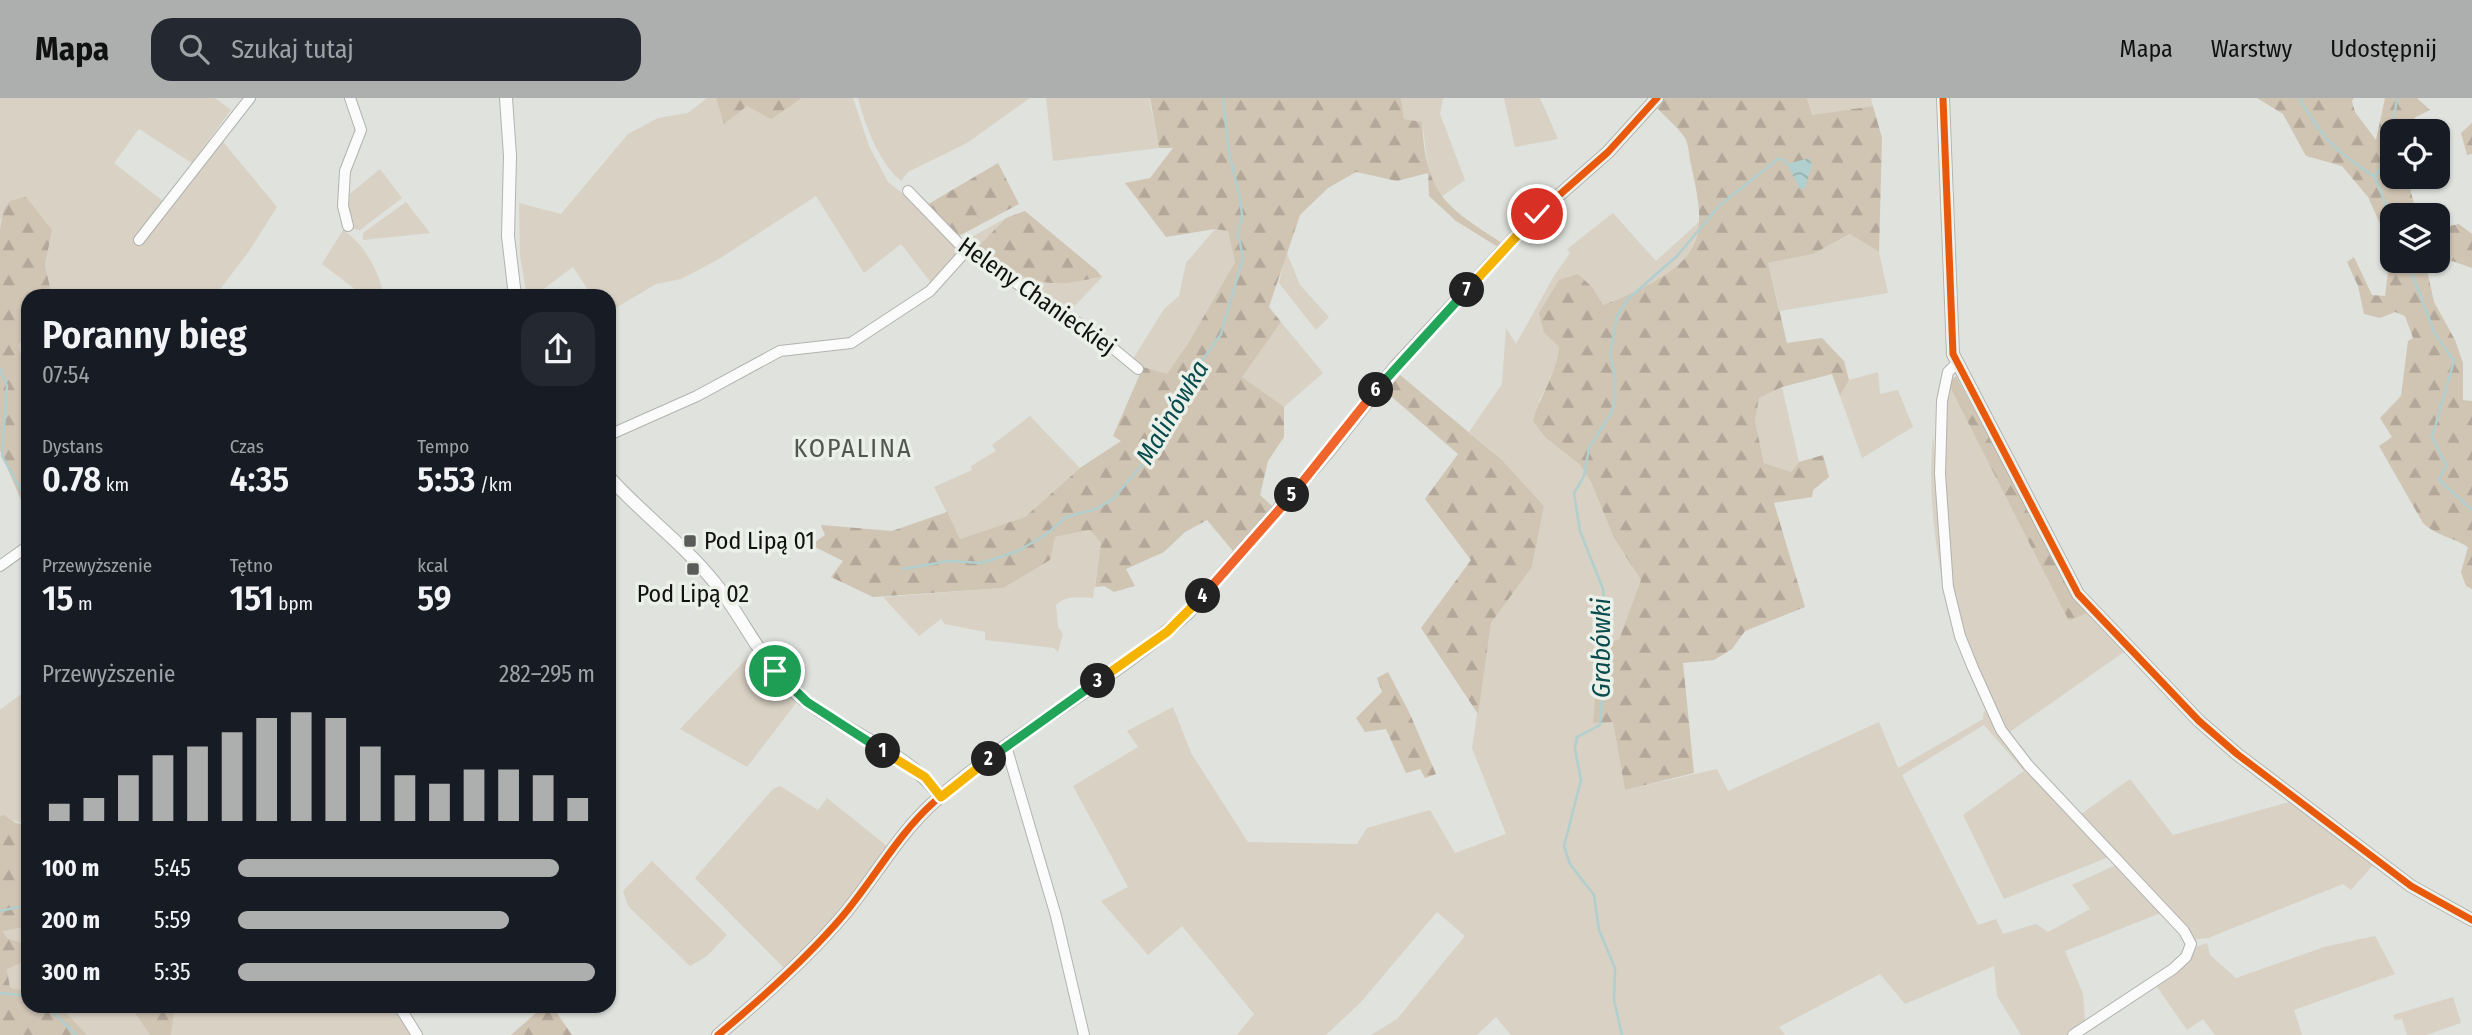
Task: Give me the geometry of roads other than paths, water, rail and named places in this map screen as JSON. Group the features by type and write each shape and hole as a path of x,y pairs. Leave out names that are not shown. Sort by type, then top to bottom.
{"street":[{"path":"139,240 250,98"},
{"path":"348,226 343,206 345,171 361,130 350,98"},
{"path":"506,98 510,156 508,236 514,289"},
{"path":"718,1035 791,971 841,918 909,830 941,797 1006,746 1167,632 1189,612 1329,451 1395,367 1532,219 1608,152 1657,98"},
{"path":"1943,98 1952,347 1957,363 2066,571 2091,610 2203,725 2237,754 2411,886 2472,920"},
{"name":"Heleny Chanieckiej","path":"908,191 966,251 1097,335 1138,369"},
{"path":"616,432 697,396 780,351 851,343 930,291 966,251"},
{"path":"1957,363 1948,372 1942,401 1940,474 1948,587 1960,636 2001,730 2116,861 2184,931 2191,944 2186,957 2174,969 2073,1035"},
{"path":"616,484 709,575 775,671 791,688 925,777 941,797"},
{"path":"0,566 21,551"},
{"path":"1006,746 1056,916 1084,1035"},
{"path":"403,1013 417,1035"}],"water":[{"path":"1809,158 1812,165 1805,188 1800,189 1787,164"}],"waterway":[{"name":"Malinówka","path":"903,569 949,561 982,563 1018,551 1048,533 1066,517 1096,509 1113,499 1147,459 1187,391 1194,372 1221,334 1243,258 1238,233 1242,215 1240,198 1229,153 1223,98"},
{"path":"2299,98 2331,143 2375,177"},
{"path":"2394,119 2397,98"},
{"name":"Grabówki","path":"1622,1035 1614,1000 1615,968 1599,930 1594,895 1570,864 1564,846 1581,780 1575,749 1577,737 1600,725 1606,651 1603,589 1580,531 1574,493 1584,476 1589,448 1611,413 1615,399 1615,377 1610,354 1617,316 1628,299 1677,256 1720,205 1778,159 1783,159 1787,164"},
{"path":"2380,169 2375,177 2385,203"},
{"path":"2412,273 2435,334 2454,361 2432,437 2446,465 2439,480 2472,510"},
{"path":"0,369 7,386 2,456 21,490"},
{"path":"0,911 21,906"},
{"path":"0,993 21,995"},
{"path":"54,1013 76,1035"}],"place":[{"name":"Pod Lipą 01","path":"690,541"},
{"name":"Pod Lipą 02","path":"693,569"}],"district":[{"name":"KOPALINA","path":"853,448"}]}
